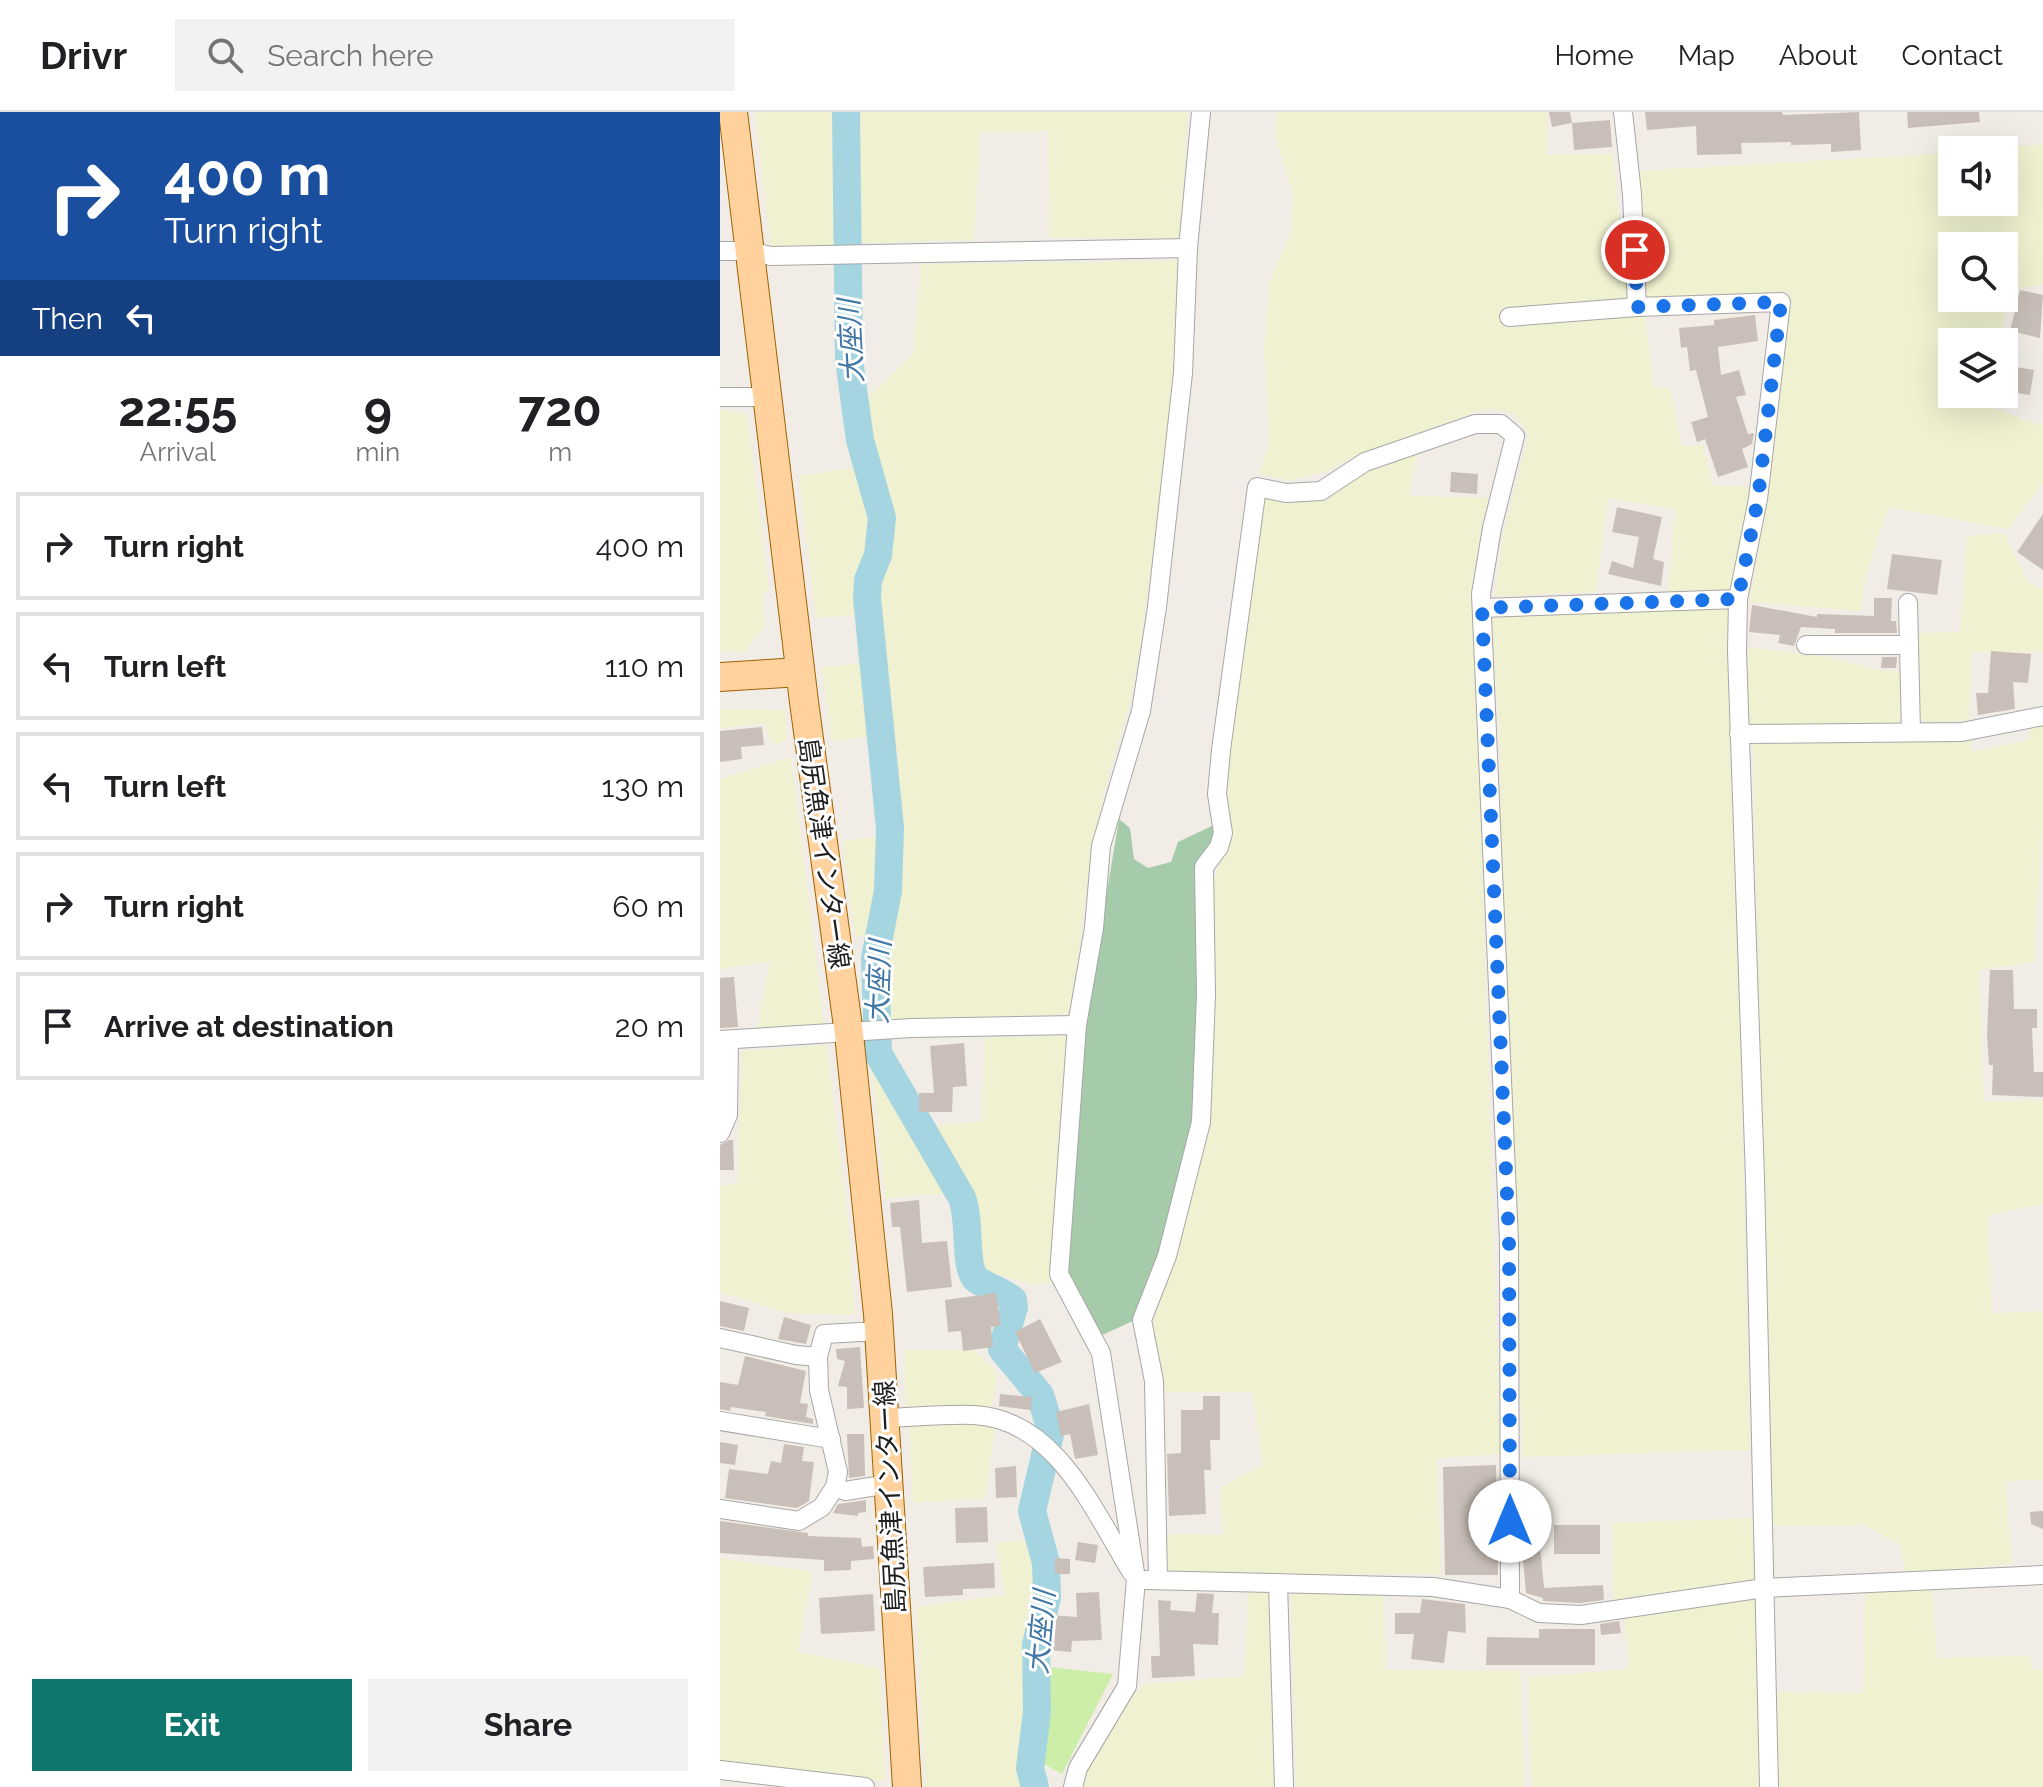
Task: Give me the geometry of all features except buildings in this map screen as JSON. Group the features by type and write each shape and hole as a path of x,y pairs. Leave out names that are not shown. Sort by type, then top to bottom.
{"main road":[{"name":"島尻魚津インター線","path":"733,112 800,672 849,1034 880,1331 907,1787"},
{"path":"720,677 800,672"}],"street":[{"path":"1073,1787 1078,1768 1127,1686 1136,1579 1101,1353 1059,1274 1077,1025 1094,928 1101,846 1141,711 1157,607 1183,373 1188,248 1201,112"},
{"path":"1623,112 1632,194 1637,307"},
{"path":"720,251 749,251 771,256 1188,248"},
{"path":"1509,317 1637,307 1781,302 1758,499 1738,599 1739,734 1755,1179 1769,1787"},
{"path":"720,397 767,397"},
{"path":"1158,1580 1154,1381 1142,1320 1167,1256 1201,1122 1206,995 1204,867 1219,847 1223,833 1217,794 1221,750 1241,629 1257,487 1286,493 1321,491 1365,462 1475,424 1501,424 1515,436 1492,528 1481,594 1509,1242 1510,1599"},
{"path":"1482,608 1738,599"},
{"path":"1908,603 1911,732"},
{"path":"1806,645 1909,645"},
{"path":"1739,734 1962,732 2043,716"},
{"path":"720,1133 728,1115 724,1040 912,1028 1077,1025"},
{"path":"720,1509 799,1521 822,1507 835,1487 838,1472 819,1390 818,1357 824,1334 880,1331"},
{"path":"720,1338 818,1357"},
{"path":"886,1418 975,1415 1021,1429 1062,1459 1136,1579"},
{"path":"720,1421 831,1439"},
{"path":"835,1487 845,1491 889,1484"},
{"path":"1136,1579 1433,1587 1510,1599 1539,1613 1581,1615 1764,1588 2043,1575"},
{"path":"1278,1583 1284,1787"},
{"path":"720,1770 865,1787"}],"green space":[{"path":"755,112 841,112 836,245 771,247"},
{"path":"857,112 1188,112 1180,238 1050,238 1048,131 980,133 974,240 859,243"},
{"path":"1278,112 1547,112 1547,155 1613,154 1627,298 1501,309 1503,326 1645,316 1654,387 1670,388 1682,446 1703,445 1713,485 1750,487 1731,594 1668,592 1675,509 1608,498 1596,592 1495,596 1503,534 1529,433 1512,412 1484,409 1355,456 1323,473 1290,480 1259,474 1270,442 1264,348 1270,280 1290,235 1293,195 1274,132"},
{"path":"2043,144 2043,284 2018,289 2018,232 1938,232 1938,312 2006,312 2003,328 1938,328 1938,408 1993,408 2043,426 2043,483 2008,529 1888,507 1866,576 1861,611 1749,602 1767,504 1790,292 1646,299 1638,171 1938,154 1938,216 2018,216 2018,146"},
{"path":"1180,261 1170,420 1141,643 1130,703 1104,791 1088,876 1071,1014 888,1020 884,957 895,924 899,823 879,577 889,557 891,523 865,400 913,354 921,264"},
{"path":"720,410 747,414 769,590 762,594 765,626 744,652 720,652"},
{"path":"1418,450 1409,496 1488,498 1477,555 1477,695 1500,1454 1437,1458 1441,1574 1165,1575 1165,1534 1223,1535 1220,1488 1263,1464 1252,1392 1165,1392 1151,1324 1170,1268 1211,885 1233,836 1225,784 1264,497 1325,501 1371,467"},
{"path":"857,467 872,516 875,548 860,579 858,615 816,618 799,476"},
{"path":"2004,533 2028,582 2043,589 2043,652 1972,652 1969,720 1926,723 1917,717 1917,633 1960,632 1967,536"},
{"path":"1731,608 1750,1450 1523,1457 1501,886 1500,748 1492,614"},
{"path":"1748,647 1828,657 1879,670 1902,672 1907,719 1900,725 1748,727"},
{"path":"865,662 873,736 832,741 822,668"},
{"path":"720,709 786,710 787,740 773,746 764,723 720,728"},
{"path":"2043,725 2043,822 2034,962 1979,970 1984,1102 2043,1100 2043,1204 1988,1215 1992,1314 2043,1311 2043,1480 2006,1481 2012,1564 1905,1574 1901,1545 1864,1525 1770,1526 1753,742 1970,739 1971,752 2029,740 2030,726"},
{"path":"791,757 824,1025 757,1030 770,962 720,969 720,779"},
{"path":"1119,819 1130,828 1134,859 1148,868 1171,862 1178,842 1214,825 1213,840 1194,877 1199,923 1195,1112 1160,1253 1135,1320 1100,1336 1064,1270 1085,1024"},
{"path":"885,836 882,880 870,936 855,937 842,841"},
{"path":"1069,1036 1053,1283 1031,1285 978,1268 979,1214 931,1126 982,1121 984,1038"},
{"path":"827,1045 848,1222 855,1315 788,1313 720,1292 720,1186 737,1184 742,1051"},
{"path":"871,1056 951,1193 885,1198"},
{"path":"905,1350 974,1350 997,1372 992,1408 906,1410"},
{"path":"996,1423 985,1499 913,1503 909,1424"},
{"path":"1754,1518 1756,1581 1614,1602 1612,1523"},
{"path":"1033,1539 1042,1572 1028,1669 1028,1705 1020,1738 1024,1787 926,1787 916,1607 1005,1595 996,1543"},
{"path":"720,1558 812,1572 798,1652 880,1668 885,1781 720,1762"},
{"path":"1932,1587 1937,1658 2030,1656 2033,1669 2043,1671 2043,1787 1779,1787 1777,1692 1863,1693 1865,1591"},
{"path":"1248,1592 1274,1593 1279,1787 1078,1787 1118,1714 1144,1684 1245,1676"},
{"path":"1291,1592 1384,1593 1386,1670 1520,1671 1525,1787 1296,1787"},
{"path":"1757,1596 1761,1787 1531,1787 1528,1677 1629,1669 1624,1615"},
{"path":"1048,1667 1113,1674 1062,1774 1044,1764"}],"waterway":[{"name":"大座川","path":"846,112 849,360 860,440 882,518 878,555 868,580 867,598 890,828 888,891 875,958 878,1053 962,1198 970,1263 975,1278 1013,1300 1014,1307 1002,1349 1040,1395 1051,1430 1032,1511 1046,1563 1047,1597 1036,1645 1037,1712 1030,1768 1035,1787"}],"route":[{"path":"1510,1521 1509,1242 1482,608 1738,599 1758,499 1781,302 1637,307 1635,250"}]}
